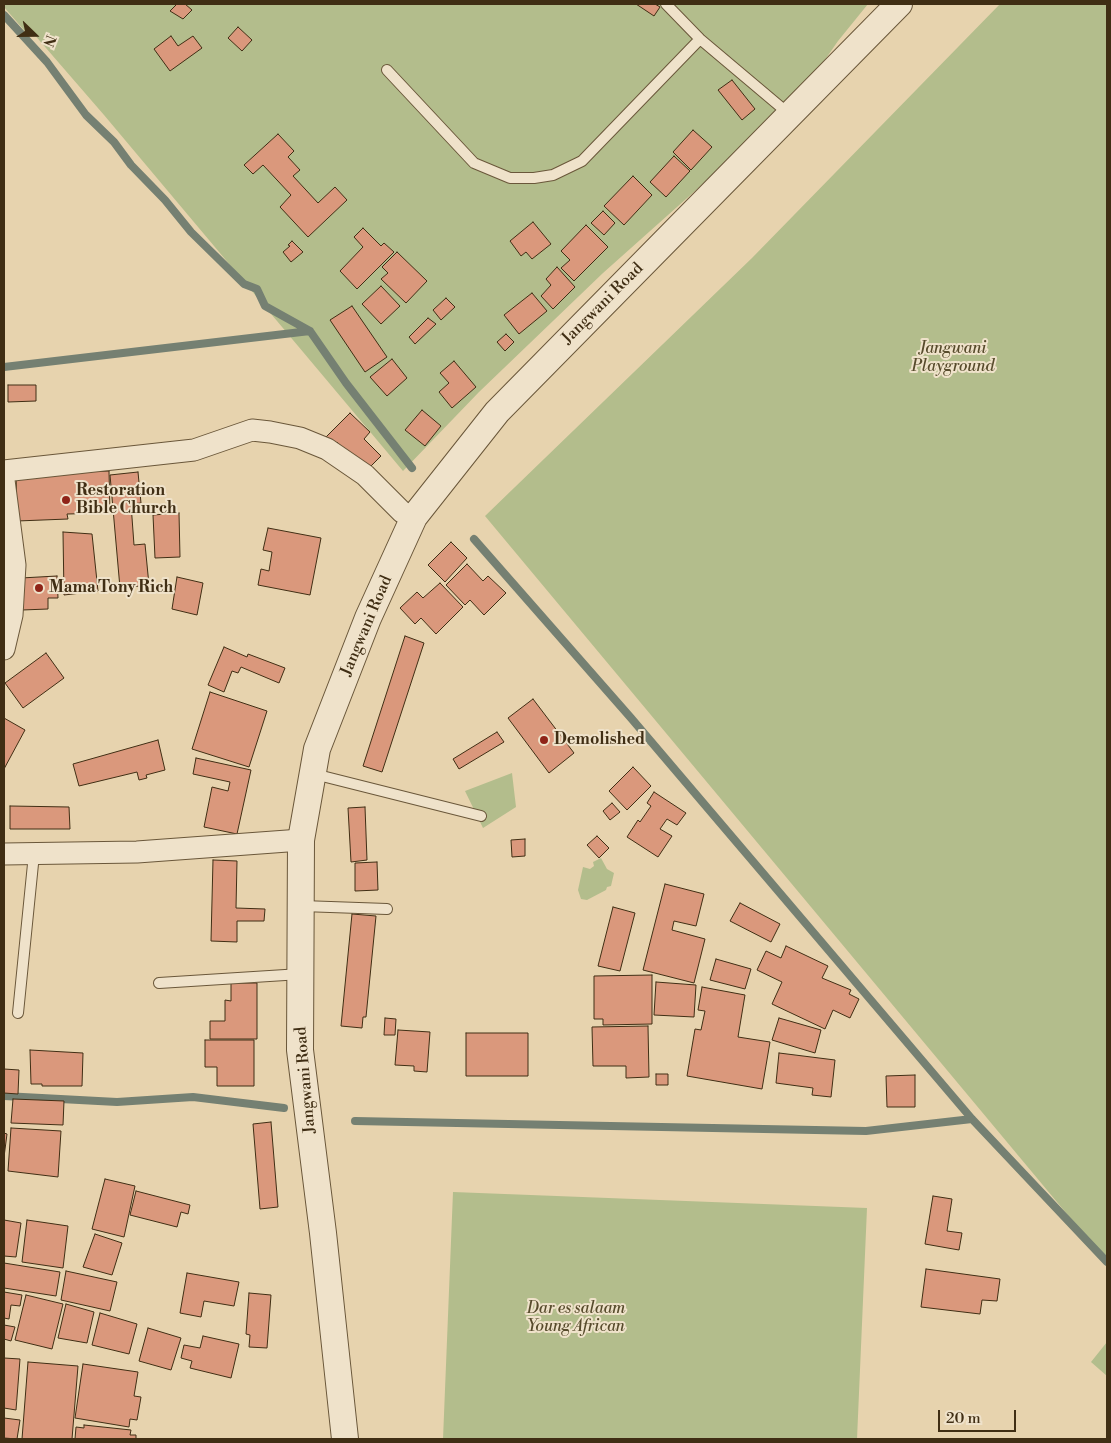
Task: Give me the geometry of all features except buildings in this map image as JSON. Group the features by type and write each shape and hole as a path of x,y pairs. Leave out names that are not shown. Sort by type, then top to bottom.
{"street":[{"name":"Jangwani Road","path":"345,1439 324,1233 300,1050 301,840 317,749 368,618 414,517 497,412 899,4"},
{"path":"4,471 194,450 252,430 270,432 300,438 327,449 365,475 402,512 414,517"},
{"path":"4,480 15,565 12,615 4,649"},
{"path":"4,854 137,852 301,840"}],"lane":[{"path":"666,4 700,39 790,115"},
{"path":"387,70 474,163 492,173 510,178 534,178 569,169 582,161 700,39"},
{"path":"313,773 481,816"},
{"path":"18,1013 34,854"},
{"path":"300,906 387,909"},
{"path":"160,983 301,974"}],"green space":[{"path":"4,4 868,4 838,41 797,100 603,273 479,392 403,471 104,115 33,33 29,36 4,7"},
{"name":"Jangwani Playground","path":"1000,4 1107,4 1107,1262 485,516 752,258"},
{"path":"512,773 516,807 483,828 465,791"},
{"path":"601,858 607,869 614,873 611,886 587,900 581,899 578,890 583,867 590,869 594,866 593,862"},
{"name":"Dar es salaam Young African","path":"453,1192 867,1208 857,1439 443,1439"},
{"path":"1107,1342 1107,1376 1091,1362"}],"waterway":[{"path":"4,15 47,62 86,115 114,142 131,165 165,200 191,232 244,284 257,289 265,306 310,331 346,383 412,468"},
{"path":"4,367 310,331"},
{"path":"474,539 631,718 972,1119 1107,1262"},
{"path":"4,1096 117,1102 193,1097 284,1108"},
{"path":"355,1121 866,1131 972,1119"}],"place":[{"name":"Restoration Bible Church","path":"66,500"},
{"name":"Mama Tony Rich","path":"39,588"},
{"name":"Demolished","path":"544,740"}]}
